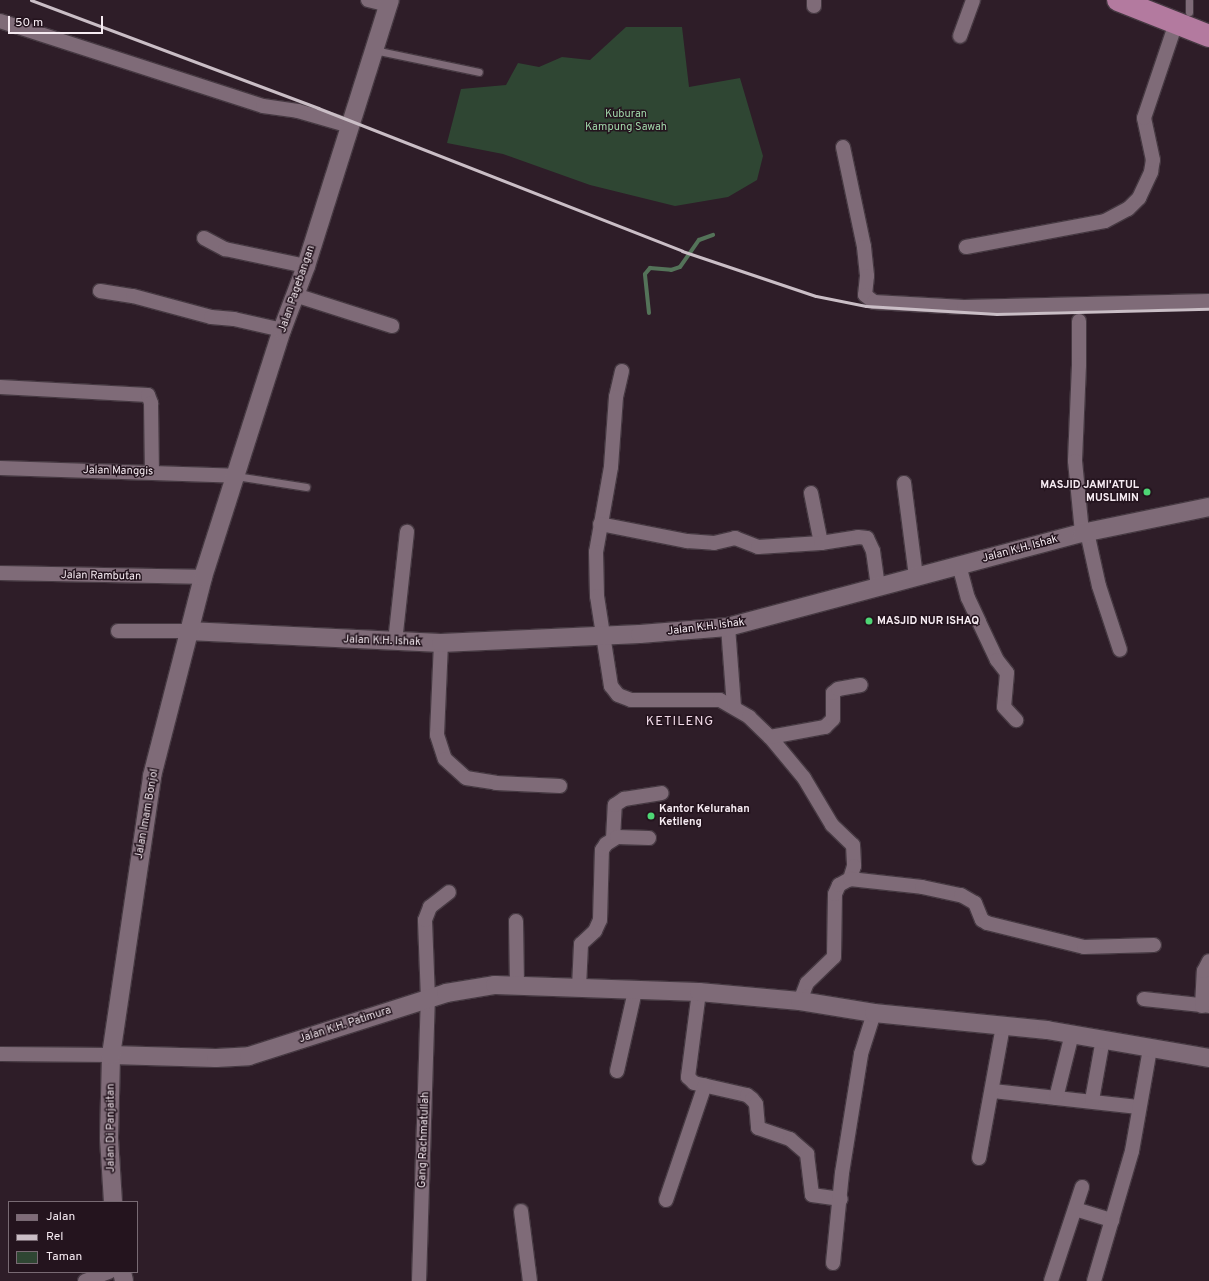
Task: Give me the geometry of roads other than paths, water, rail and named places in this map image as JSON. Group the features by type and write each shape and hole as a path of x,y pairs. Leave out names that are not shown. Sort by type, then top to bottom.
{"highway":[{"path":"1118,0 1191,13"},
{"path":"1158,0 1191,13 1209,36"}],"street":[{"path":"368,0 389,3"},
{"path":"960,36 973,0"},
{"name":"Jalan Pagebangan","path":"203,577 282,330 306,266 389,3"},
{"path":"966,246 1105,222 1128,209 1139,198 1151,172 1153,160 1144,118 1191,13"},
{"path":"0,21 263,106 298,111 350,126"},
{"path":"843,147 864,246 867,276 865,294 874,302 964,306 1209,301"},
{"path":"204,238 225,249 306,266"},
{"path":"100,291 133,296 211,317 234,319 282,330"},
{"path":"295,295 392,326"},
{"path":"1078,321 1079,366 1074,461 1085,533 1099,586 1120,650"},
{"path":"622,370 616,397 612,466 600,524 596,572 602,636 611,686 623,698 711,699 734,706 770,737 804,778 832,825 853,845 854,866 850,879"},
{"path":"0,387 148,394 151,402 152,472"},
{"name":"Jalan Manggis","path":"0,468 236,476"},
{"path":"904,483 916,577"},
{"path":"811,493 821,542"},
{"name":"Jalan K.H. Ishak","path":"188,631 441,643 602,636 728,626 1085,533 1209,507"},
{"path":"600,524 687,542 714,543 735,538 758,546 821,542 858,537 867,538 873,551 878,588"},
{"path":"395,642 407,532"},
{"path":"959,566 979,622 994,655 1007,674 1004,707 1016,720"},
{"name":"Jalan Rambutan","path":"0,573 203,577"},
{"name":"Jalan Imam Bonjol","path":"111,1055 152,776 203,577"},
{"path":"728,626 734,706"},
{"path":"118,631 188,631"},
{"path":"441,643 437,735 445,759 466,778 496,783 560,786"},
{"path":"770,737 825,727 833,719 833,693 838,689 861,685"},
{"path":"579,987 581,944 596,931 600,920 602,850 613,839 615,805 624,799 662,793"},
{"path":"613,839 649,838"},
{"path":"800,1001 804,987 835,954 835,894 839,885 850,879 922,887 961,895 975,903 982,920 987,923 1084,947 1130,944 1154,945"},
{"name":"Gang Rachmatullah","path":"419,1281 428,999 424,932 427,912 449,892"},
{"path":"516,921 517,986"},
{"path":"1144,999 1205,1006 1204,971 1209,961"},
{"name":"Jalan K.H. Patimura","path":"111,1055 216,1058 248,1056 428,999 482,986 517,986 698,992 800,1001 874,1013 1072,1034 1150,1049 1209,1058"},
{"path":"617,1071 635,991"},
{"path":"698,992 687,1072 690,1081 747,1095 756,1104 758,1128 790,1139 807,1154 812,1195 841,1199"},
{"path":"833,1263 861,1054 874,1013"},
{"path":"979,1158 993,1091 1003,1026"},
{"path":"1056,1098 1072,1034"},
{"path":"1092,1100 1103,1039"},
{"path":"1094,1281 1132,1151 1138,1107 1150,1049"},
{"path":"0,1054 111,1055"},
{"name":"Jalan Di Panjaitan","path":"111,1055 109,1138 113,1201"},
{"path":"666,1200 705,1085"},
{"path":"993,1091 1056,1098 1092,1100 1138,1107"},
{"path":"1051,1281 1082,1187"},
{"path":"1075,1209 1112,1220"},
{"path":"522,1211 530,1281"},
{"path":"85,1281 106,1273"}],"lane":[{"path":"374,50 479,72"},
{"path":"236,476 306,487"}],"waterway":[{"path":"649,313 645,274 650,268 671,270 680,267 699,240 713,235"}],"railway":[{"path":"31,0 318,108 682,251 816,296 866,306 997,314 1209,309"}],"place":[{"name":"MASJID JAMI'ATUL MUSLIMIN","path":"1147,492"},
{"name":"MASJID NUR ISHAQ","path":"869,621"},
{"name":"Kantor Kelurahan Ketileng","path":"651,816"}],"district":[{"name":"KETILENG","path":"680,722"}],"park label":[{"name":"Kuburan Kampung Sawah","path":"626,121"}]}
